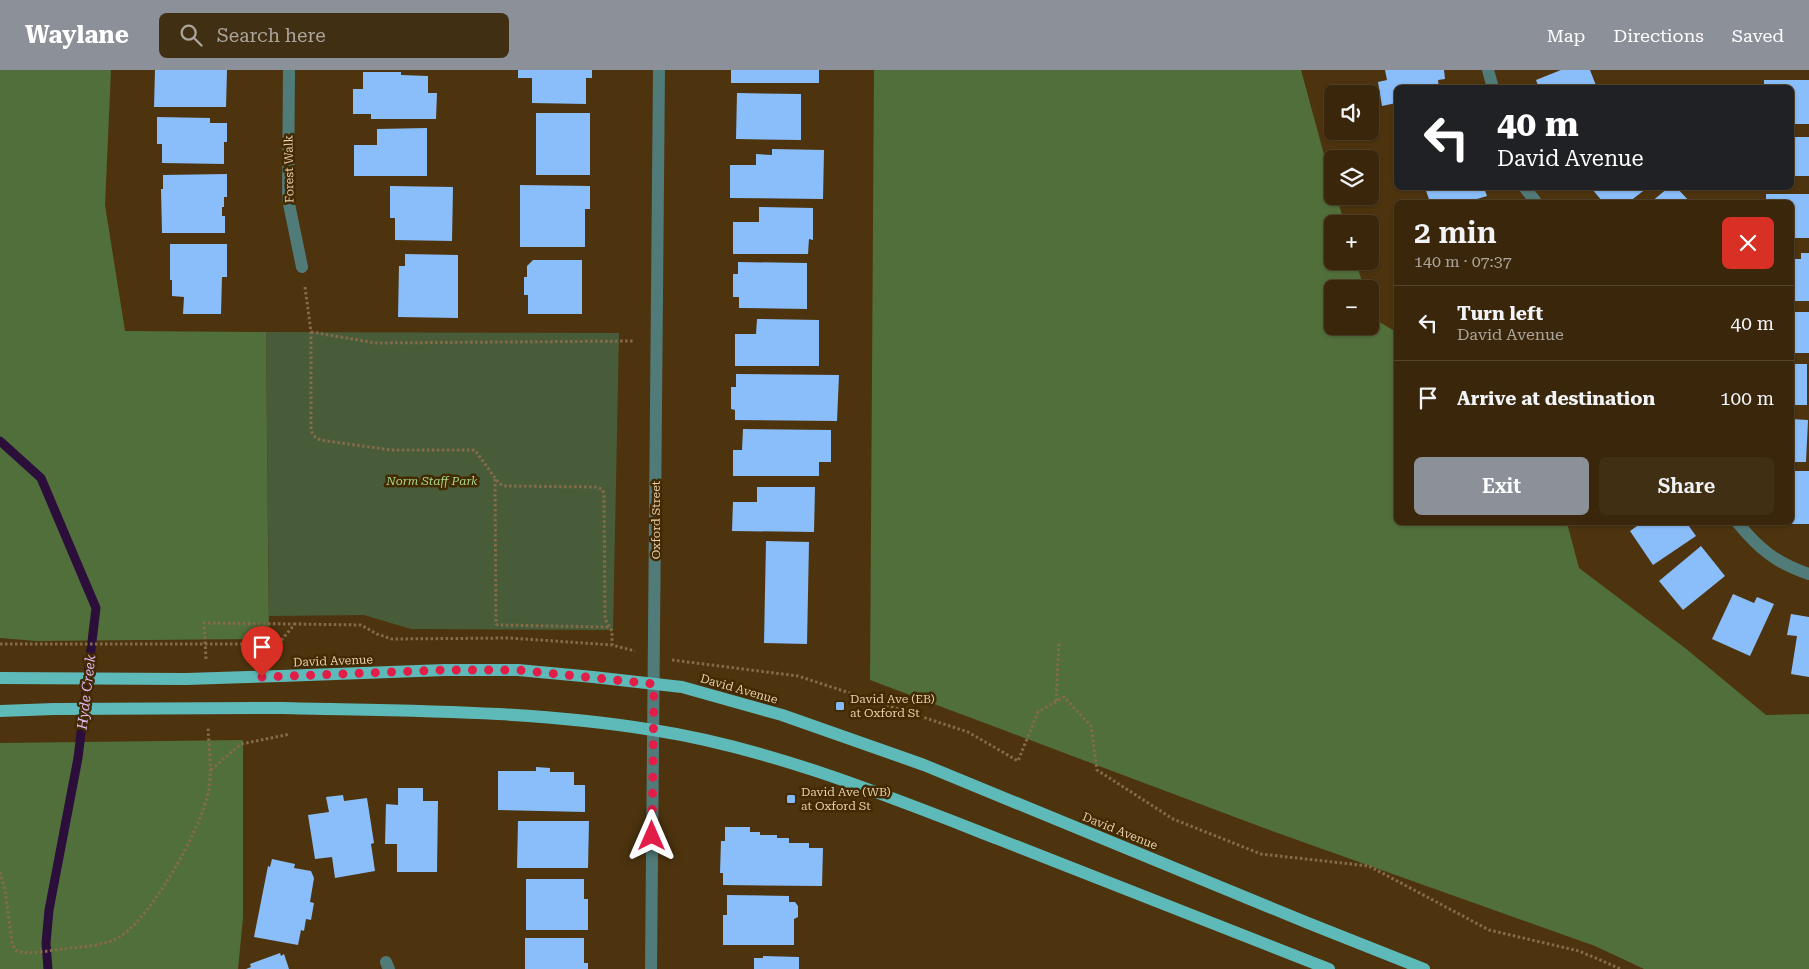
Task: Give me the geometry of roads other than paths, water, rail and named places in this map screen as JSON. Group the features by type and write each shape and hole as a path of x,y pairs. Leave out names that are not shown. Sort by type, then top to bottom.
{"main road":[{"name":"David Avenue","path":"0,678 157,679 445,670 518,670 682,687 782,715 924,765 1308,924 1424,969"},
{"path":"0,711 282,708 536,716 653,730 776,758 911,805 1329,969"}],"street":[{"name":"Forest Walk","path":"289,70 288,199 302,267"},
{"name":"Oxford Street","path":"651,969 659,70"},
{"path":"1488,70 1492,85"},
{"path":"1527,190 1534,200"},
{"path":"1740,525 1754,542 1777,561 1809,574"}],"waterway":[{"name":"Hyde Creek","path":"0,441 41,478 96,608 78,758 49,910 46,943 48,969"}],"place":[{"name":"David Ave (EB) at Oxford St","path":"840,706"},
{"name":"David Ave (WB) at Oxford St","path":"791,799"}],"park label":[{"name":"Norm Staff Park","path":"432,481"}]}
